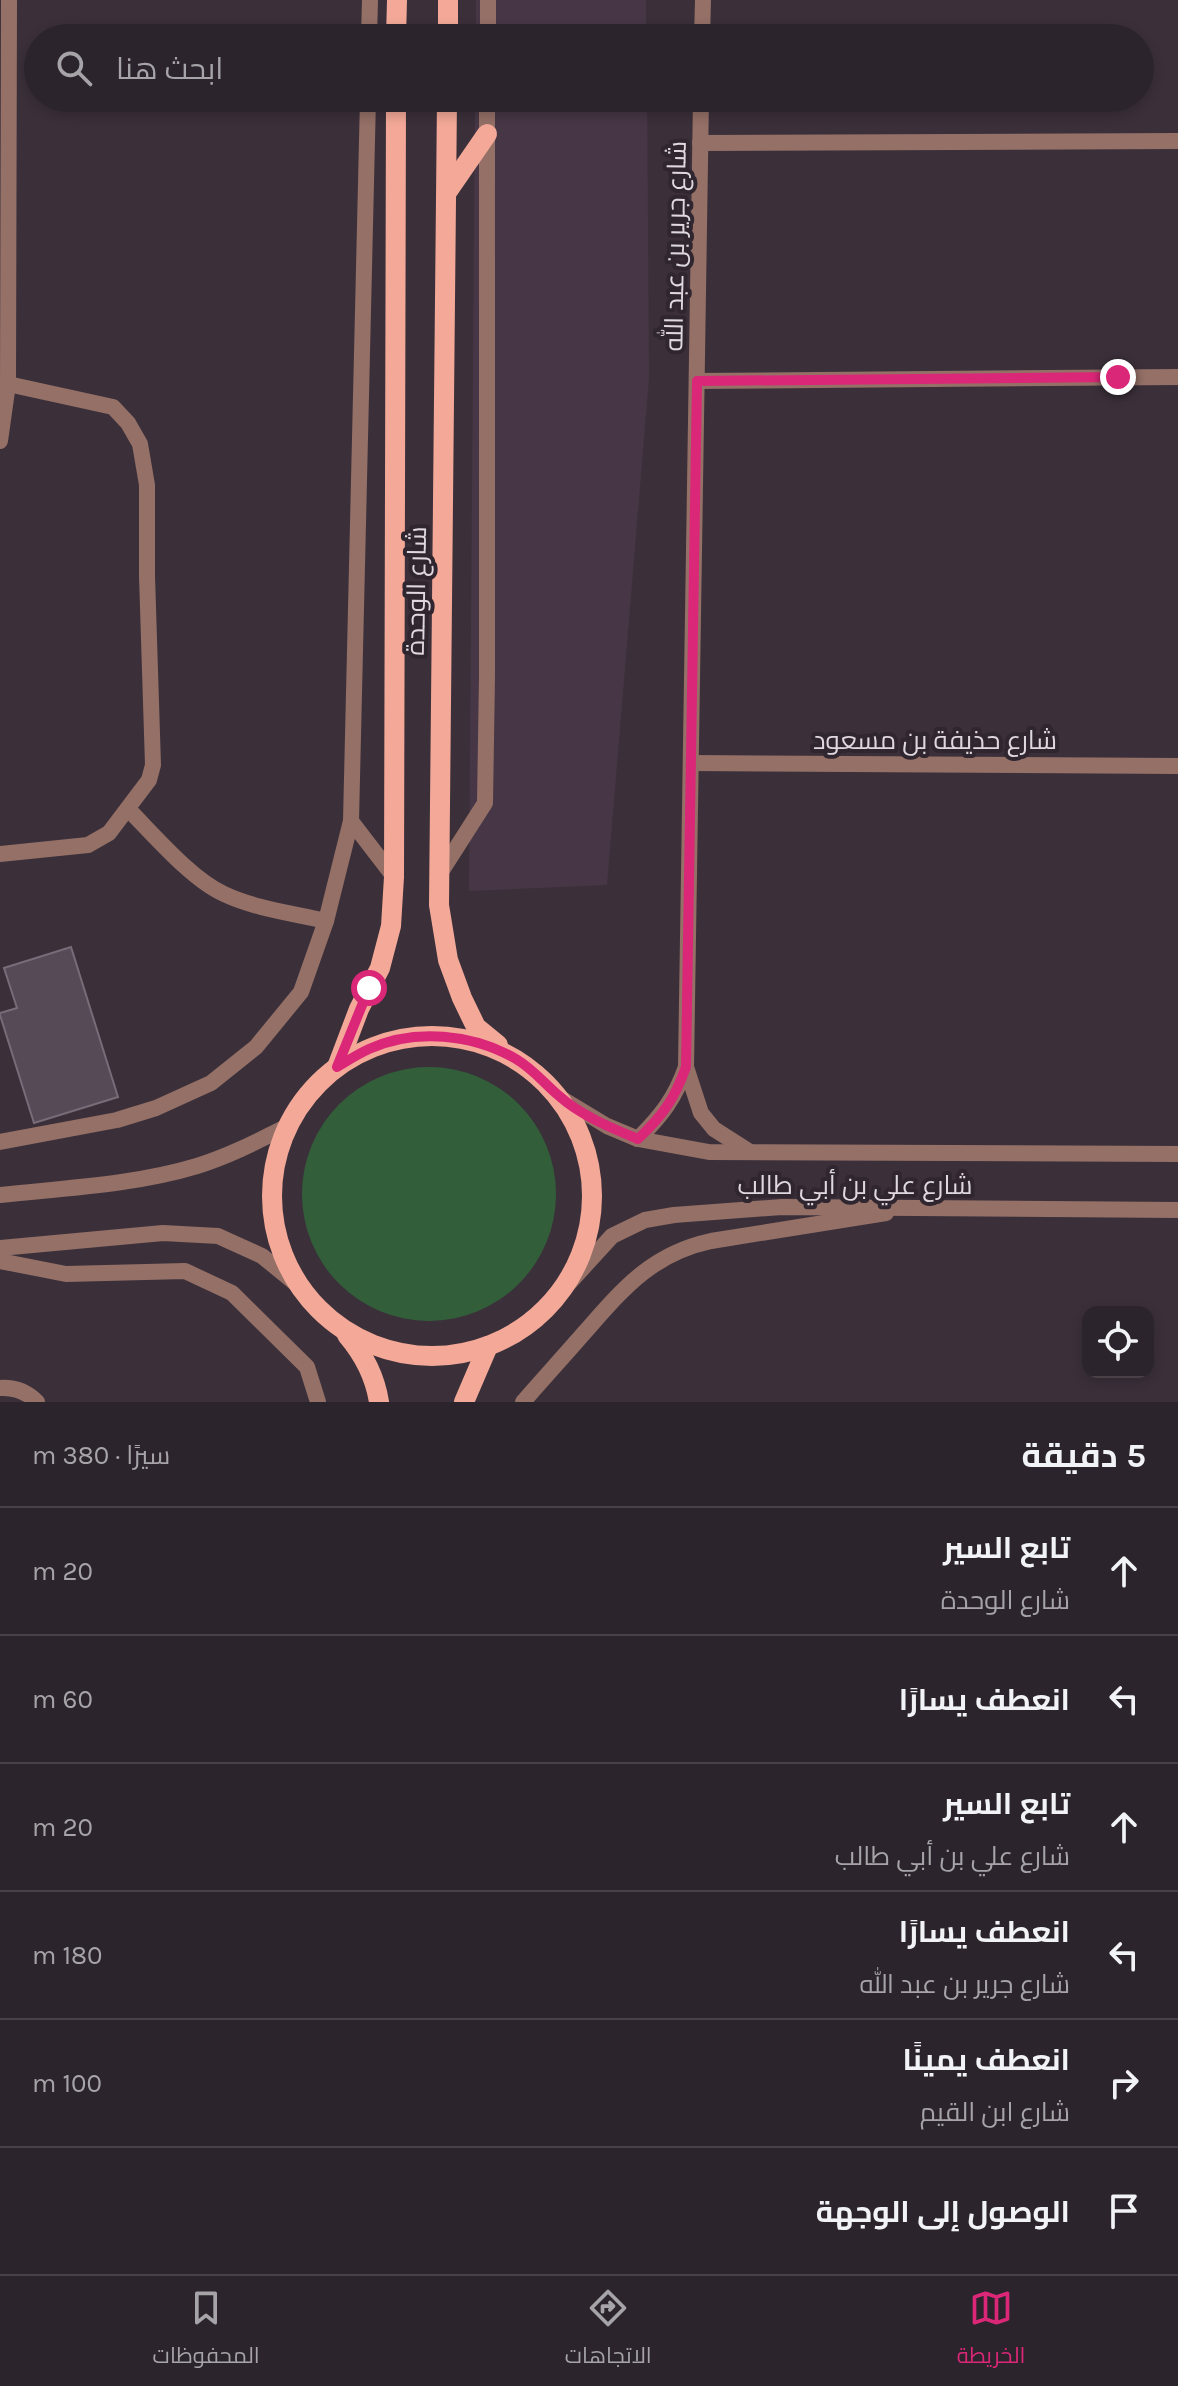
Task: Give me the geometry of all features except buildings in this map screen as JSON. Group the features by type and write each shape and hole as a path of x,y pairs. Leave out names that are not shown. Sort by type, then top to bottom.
{"main road":[{"path":"396,24 397,0"},
{"path":"448,0 448,24"},
{"name":"شارع الوحدة","path":"337,1067 359,1009 380,968 391,926 394,877 396,112"},
{"name":"شارع الوحدة","path":"447,112 439,905 448,960 476,1027 517,1059"},
{"path":"447,192 487,134"},
{"path":"342,1329 376,1346 413,1355 450,1355 488,1346 543,1312 561,1292 582,1255 592,1215 592,1173 580,1133 559,1097 540,1076 517,1059 482,1043 445,1036 406,1038 370,1048 337,1067 317,1084 288,1126 275,1166 272,1208 281,1250 300,1287 363,1355 377,1387 379,1402"},
{"path":"464,1402 488,1346"}],"street":[{"path":"0,441 8,384 9,0"},
{"path":"369,24 370,0"},
{"path":"488,0 488,24"},
{"path":"702,24 703,0"},
{"path":"0,1142 117,1120 156,1108 211,1083 256,1047 301,992 326,921 351,821 368,112"},
{"path":"439,875 485,803 487,112"},
{"name":"شارع جرير بن عبد الله","path":"638,1139 666,1110 677,1093 686,1067 701,112"},
{"path":"700,143 1178,141"},
{"path":"697,381 1178,377"},
{"path":"0,854 88,845 109,833 149,780 153,765 147,485 140,444 128,423 113,407 8,384"},
{"name":"شارع حذيفة بن مسعود","path":"691,763 1178,766"},
{"path":"128,809 189,869 223,894 260,907 326,921"},
{"path":"351,821 394,877"},
{"name":"شارع جرير بن عبد الله","path":"686,1067 701,1113 714,1129 750,1152"},
{"name":"شارع علي بن أبي طالب","path":"559,1097 607,1126 638,1139 709,1152 1178,1154"},
{"path":"0,1195 152,1177 198,1166 239,1151 288,1126"},
{"name":"شارع علي بن أبي طالب","path":"561,1292 612,1236 645,1220 674,1215 768,1207 1178,1210"},
{"path":"523,1402 623,1288 676,1252 711,1241 917,1208"},
{"path":"0,1248 163,1233 218,1236 262,1256 300,1287"},
{"path":"0,1261 66,1274 185,1271 232,1293 243,1303 307,1367 318,1402"},
{"path":"0,1388 23,1391 37,1402"}],"shaded area":[{"path":"476,0 646,0 646,24 476,24"},
{"path":"475,112 647,112 649,378 607,885 469,891"}],"green space":[{"path":"429,1067 477,1077 519,1104 546,1146 556,1194 546,1242 519,1284 477,1311 429,1321 381,1311 339,1284 312,1242 302,1194 312,1146 339,1104 381,1077"}],"route":[{"path":"369,988 337,1067 370,1048 406,1038 445,1036 482,1043 517,1059 540,1076 559,1097 607,1126 638,1139 666,1110 677,1093 686,1067 697,381 1118,377"}]}
